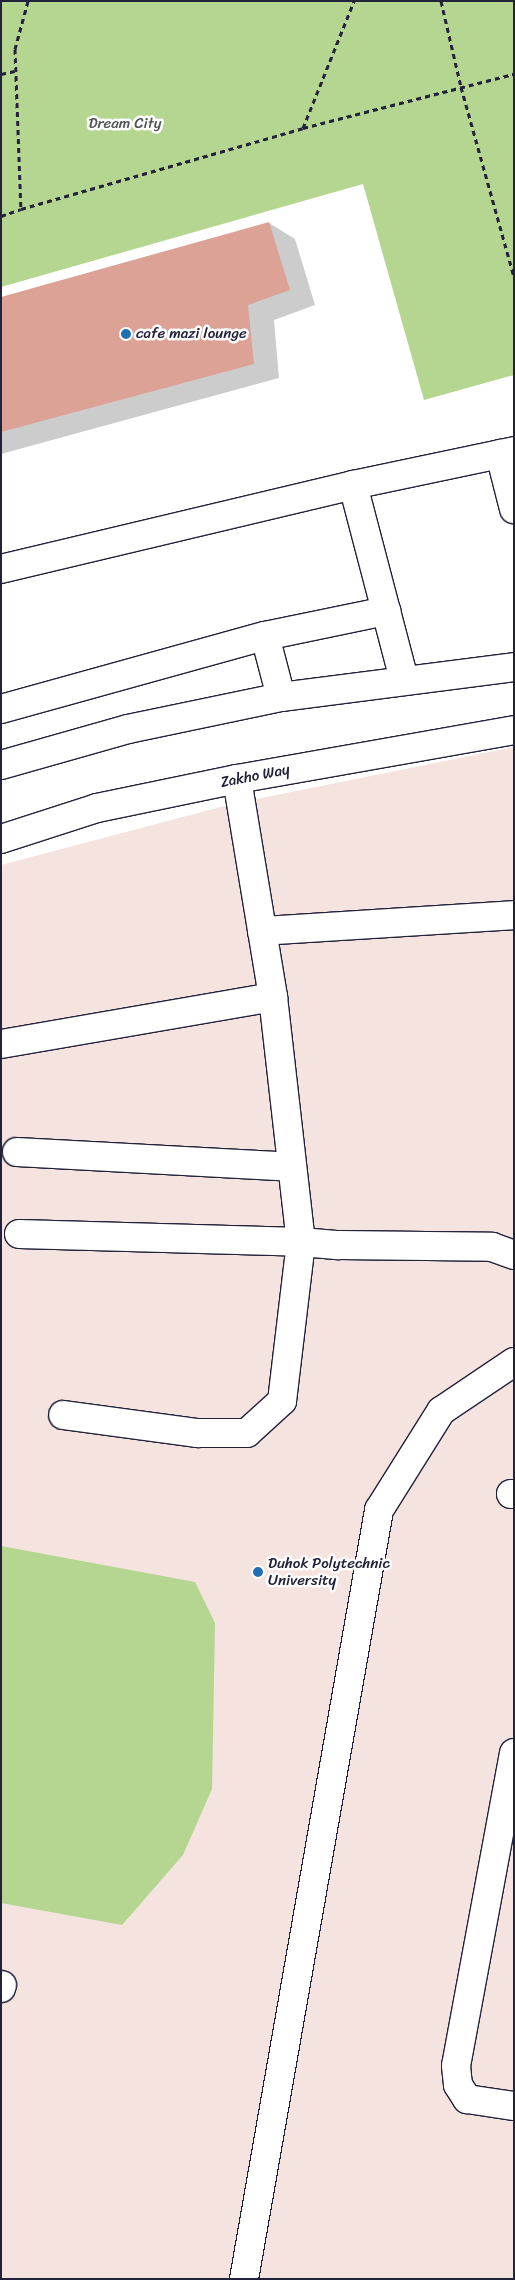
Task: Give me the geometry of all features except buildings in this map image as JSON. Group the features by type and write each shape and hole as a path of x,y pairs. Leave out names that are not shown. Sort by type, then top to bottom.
{"main road":[{"path":"1,569 353,485 507,453 514,508"},
{"path":"353,485 404,680"},
{"path":"1,708 264,636 386,611"},
{"path":"264,636 282,697"},
{"path":"1,765 128,729 282,697 514,667"},
{"name":"Zakho Way","path":"1,839 98,808 237,779 514,730"},
{"path":"63,1415 197,1433 247,1433 282,1401 301,1242 273,997 237,779"},
{"path":"262,931 514,915"},
{"path":"1,1044 273,997"},
{"path":"17,1152 291,1167"},
{"path":"19,1234 301,1242 339,1245 492,1247 514,1255"},
{"path":"244,2279 379,1510 441,1411 514,1362"},
{"path":"514,1753 456,2066 458,2085 467,2099 514,2106"}],"path":[{"path":"21,209 15,49 28,1"},
{"path":"303,128 354,1"},
{"path":"440,1 461,87 514,276"},
{"path":"1,74 16,71"},
{"path":"1,216 303,128 514,74"}],"shaded area":[{"name":"Duhok Polytechnic University","path":"514,747 514,2279 1,2279 1,865 232,804"}],"green space":[{"name":"Dream City","path":"1,1 514,1 514,375 424,400 363,184 1,287"},
{"path":"1,1546 195,1582 215,1623 212,1789 183,1855 122,1925 1,1903"}],"place":[{"name":"cafe mazi lounge","path":"126,334"},
{"name":"Duhok Polytechnic University","path":"258,1572"}]}
